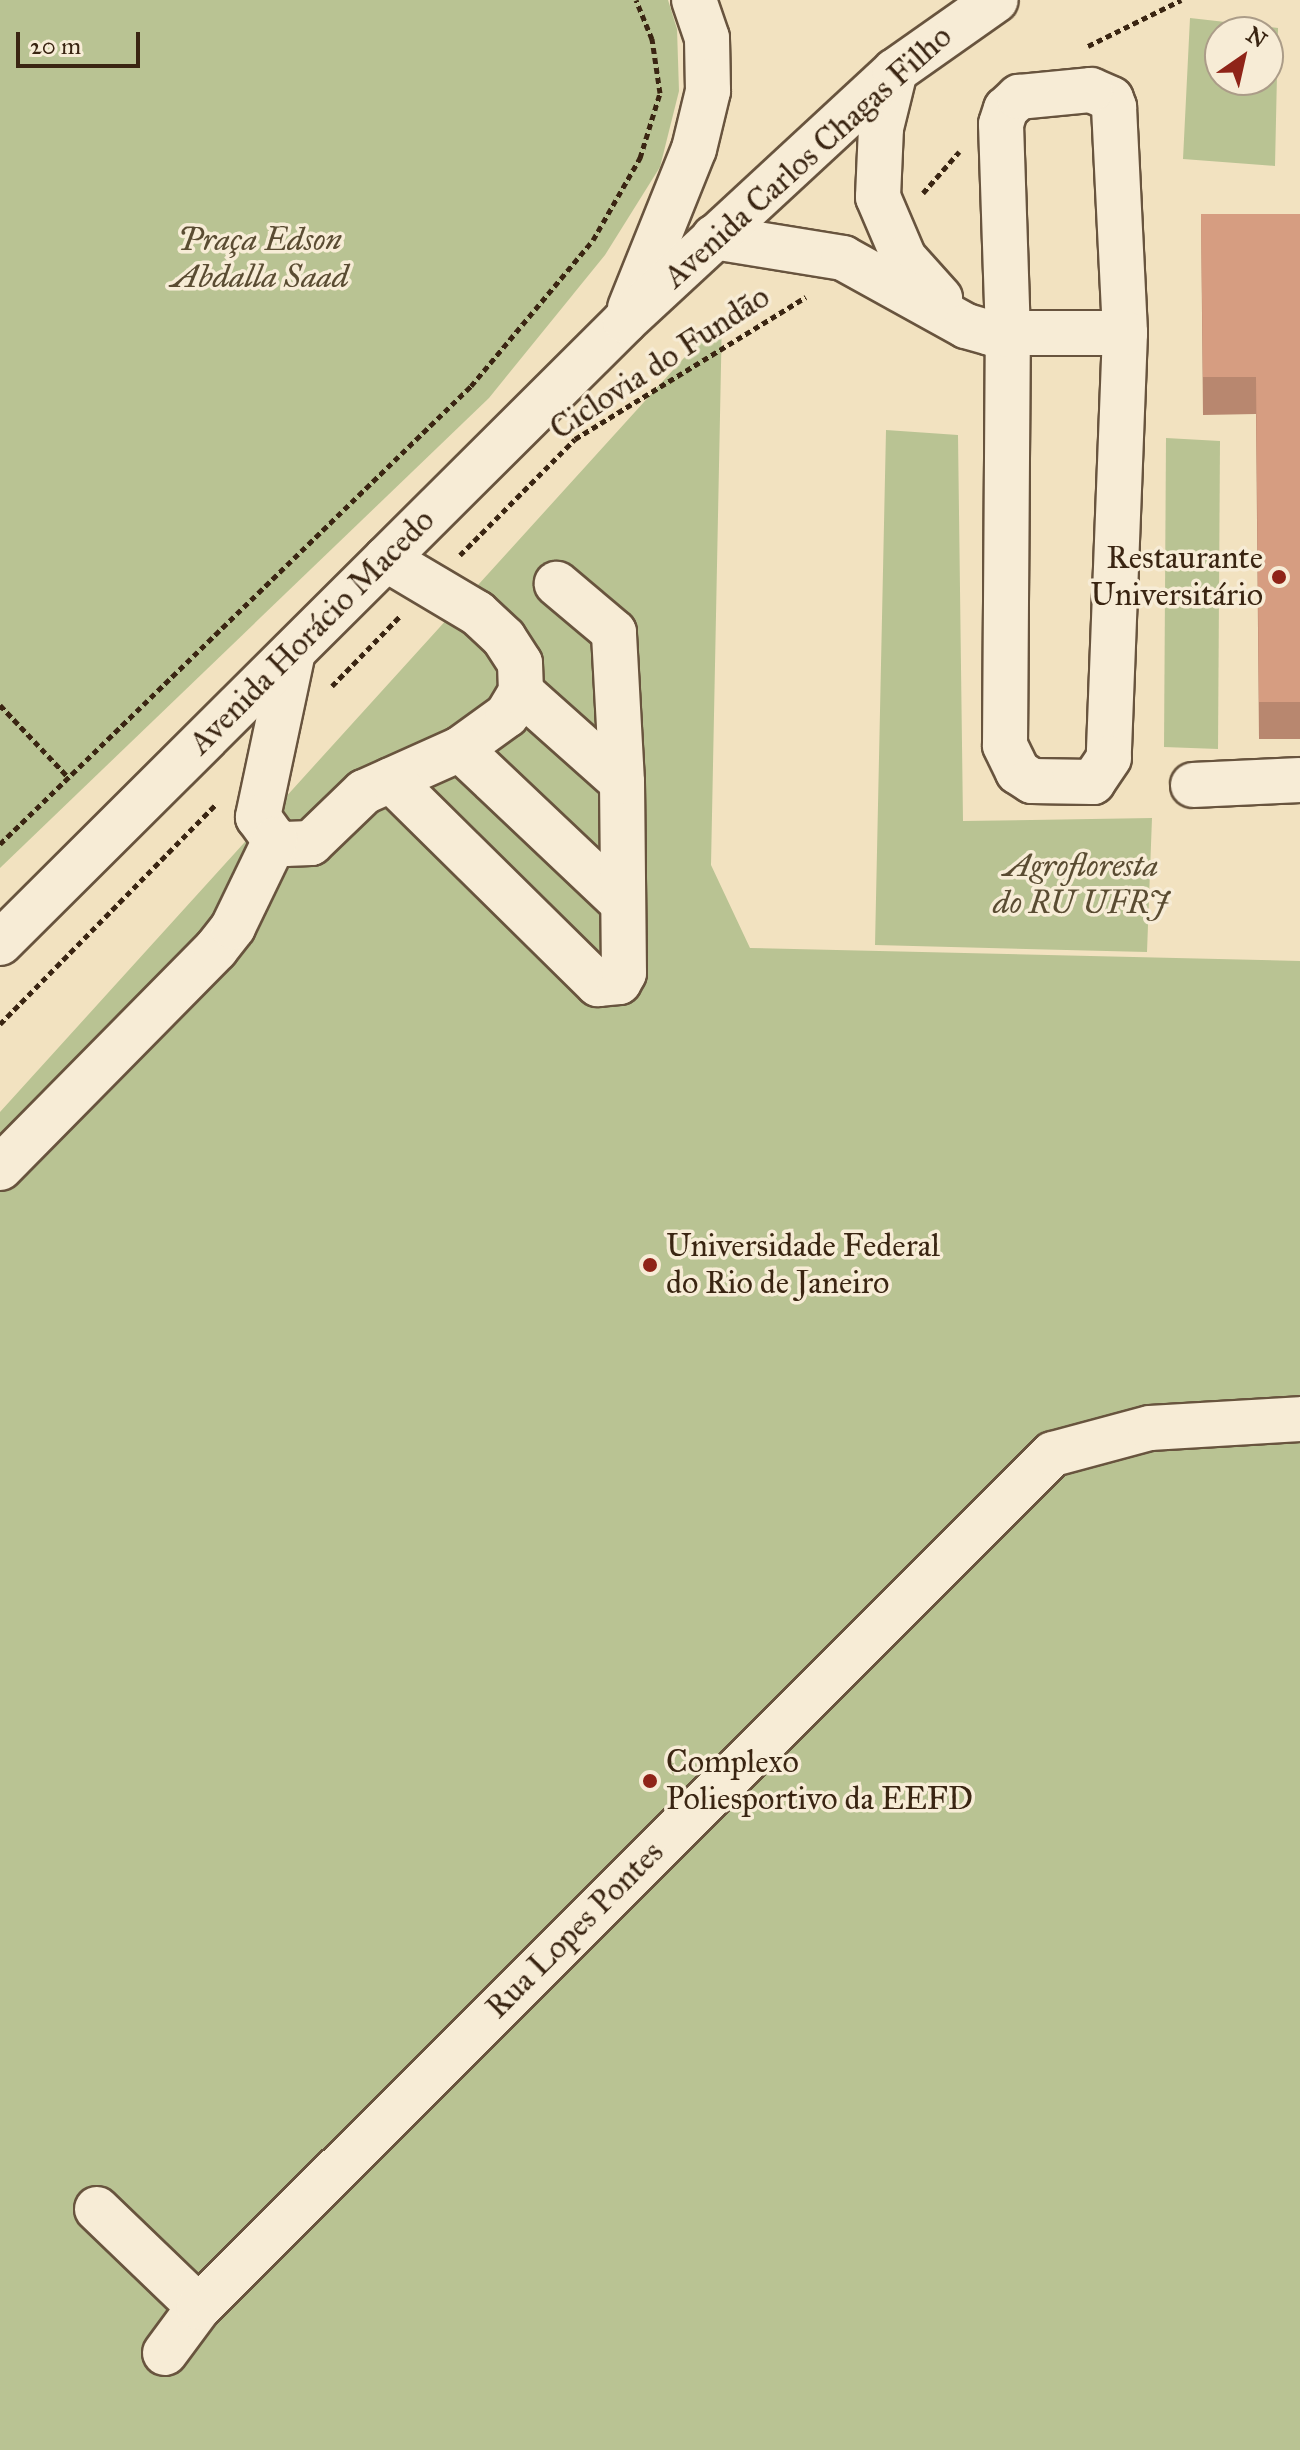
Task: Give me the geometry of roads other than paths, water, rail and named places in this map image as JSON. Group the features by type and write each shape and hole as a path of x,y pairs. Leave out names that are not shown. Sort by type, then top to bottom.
{"street":[{"path":"625,321 694,149 708,91 707,38 694,0"},
{"name":"Avenida Carlos Chagas Filho","path":"625,321 895,71 996,0"},
{"path":"895,71 881,128 878,197 889,233 904,258 966,326"},
{"path":"1091,90 1111,99 1114,107 1125,333 1109,758 1093,782 1032,781 1018,772 1005,745 1008,335 1001,124 1006,109 1019,97 1091,90"},
{"path":"714,237 808,249 855,264 966,326 1008,335 1125,333"},
{"name":"Avenida Horácio Macedo","path":"0,943 625,321"},
{"path":"293,652 258,817 275,840 295,846 311,843 364,792 489,733 521,692 520,663 504,638 477,613 386,559"},
{"path":"391,780 598,984 619,982 624,973 622,782 614,632 557,584"},
{"path":"521,692 622,782"},
{"path":"460,749 623,903"},
{"path":"1193,785 1300,780"},
{"path":"0,1168 216,949 233,927 275,840"},
{"name":"Rua Lopes Pontes","path":"165,2353 199,2307 1053,1454 1150,1428 1300,1419"},
{"path":"97,2209 199,2307"}],"place":[{"name":"Restaurante Universitário","path":"1279,577"},
{"name":"Universidade Federal do Rio de Janeiro","path":"650,1265"},
{"name":"Complexo Poliesportivo da EEFD","path":"650,1781"}],"park label":[{"name":"Praça Edson Abdalla Saad","path":"260,260"},
{"name":"Agrofloresta do RU UFRJ","path":"1081,886"}]}
